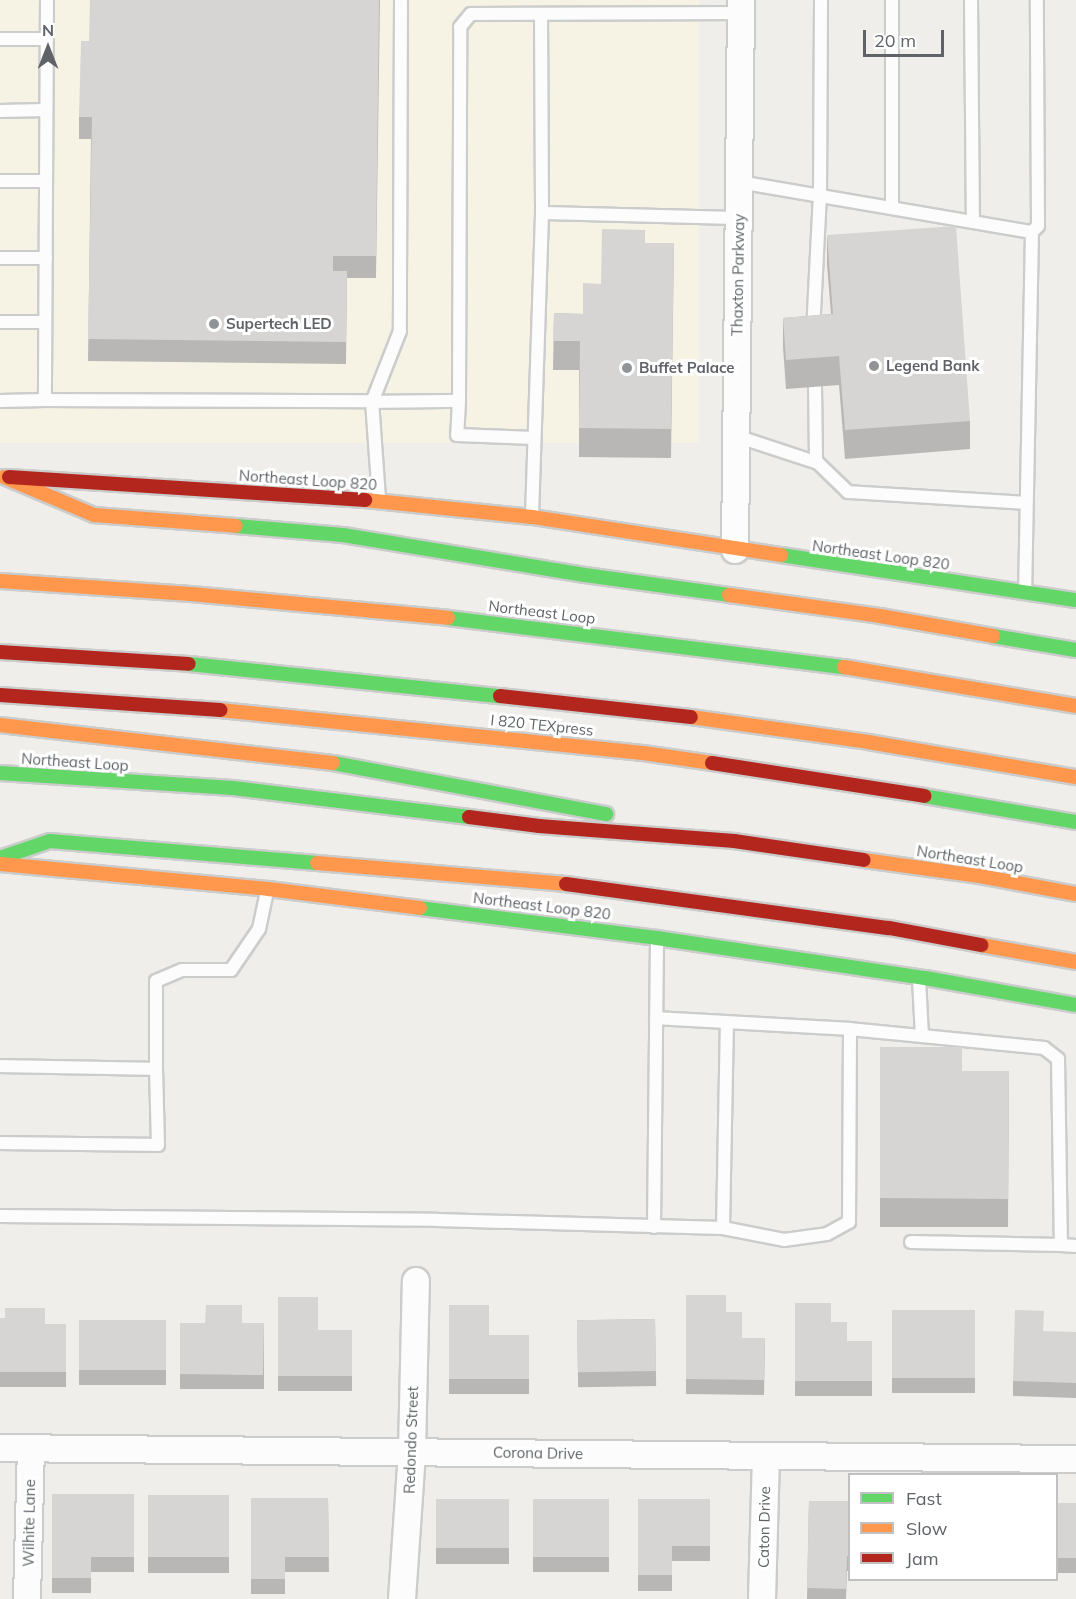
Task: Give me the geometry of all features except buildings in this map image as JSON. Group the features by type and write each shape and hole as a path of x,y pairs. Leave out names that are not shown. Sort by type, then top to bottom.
{"main road":[{"name":"Northeast Loop 820","path":"2,477 380,501 532,517 655,534 735,550 1076,600"},
{"path":"2,477 94,515 343,535 585,575 880,616 1076,650"},
{"name":"Northeast Loop","path":"0,581 203,595 614,637 876,671 1076,706"},
{"name":"I 820 TEXpress","path":"0,651 188,664 630,709 868,742 1076,777"},
{"name":"I 820 TEXpress","path":"0,695 185,706 643,753 885,789 1076,822"},
{"path":"0,725 186,744 335,763 544,801 734,841"},
{"name":"Northeast Loop","path":"0,774 233,788 539,826 734,841 980,876 1076,894"},
{"path":"0,858 50,841 542,881 889,928 1076,962"},
{"name":"Northeast Loop 820","path":"0,864 268,889 657,938 919,978 1076,1005"}],"street":[{"name":"Thaxton Parkway","path":"735,550 740,6"},
{"name":"Redondo Street","path":"402,1599 412,1452 416,1281"},
{"name":"Corona Drive","path":"0,1448 1076,1459"},
{"name":"Wilhite Lane","path":"27,1599 31,1448"},
{"name":"Caton Drive","path":"762,1599 765,1456"}],"lane":[{"path":"45,400 47,0"},
{"path":"380,501 372,402 400,331 401,0"},
{"path":"813,344 820,196 821,0"},
{"path":"892,0 892,208"},
{"path":"971,0 973,222"},
{"path":"1025,593 1032,232 1038,226 1037,0"},
{"path":"534,438 457,435 460,27 471,14 541,14 740,6"},
{"path":"532,517 542,213 541,14"},
{"path":"0,39 47,39"},
{"path":"0,111 46,110"},
{"path":"0,181 46,181"},
{"path":"739,182 1032,232"},
{"path":"542,213 739,218"},
{"path":"0,258 46,258"},
{"path":"0,322 45,322"},
{"path":"814,387 816,462"},
{"path":"0,401 459,401"},
{"path":"736,436 816,462 848,492 1026,503"},
{"path":"0,1143 158,1144 156,981 182,970 231,970 259,929 268,889"},
{"path":"654,1227 657,938"},
{"path":"919,978 922,1036"},
{"path":"656,1018 850,1029 1044,1048 1058,1059 1061,1245"},
{"path":"723,1228 727,1023"},
{"path":"0,1216 437,1220 723,1228 784,1240 827,1234 849,1222 850,1029"},
{"path":"0,1066 156,1069"},
{"path":"911,1242 1076,1246"}],"shaded area":[{"path":"0,0 699,0 699,443 0,443"}],"traffic: fast":[{"path":"236,526 343,535 585,575 729,595"},
{"path":"781,555 1076,600"},
{"path":"448,618 844,667"},
{"path":"993,636 1076,650"},
{"path":"189,664 500,696"},
{"path":"333,763 606,814"},
{"path":"0,773 233,788 469,817"},
{"path":"924,796 1076,822"},
{"path":"0,858 50,841 317,863"},
{"path":"420,908 657,938 925,978 1076,1005"}],"traffic: slow":[{"path":"4,477 94,515 236,526"},
{"path":"365,500 532,517 781,555"},
{"path":"0,581 191,594 448,618"},
{"path":"729,595 880,616 993,636"},
{"path":"844,667 1076,706"},
{"path":"220,710 643,753 712,763"},
{"path":"691,717 868,742 1076,777"},
{"path":"0,725 333,763"},
{"path":"864,860 980,876 1076,894"},
{"path":"317,863 566,884"},
{"path":"0,864 268,889 420,908"},
{"path":"981,945 1076,962"}],"traffic: jam":[{"path":"9,477 365,500"},
{"path":"0,652 189,664"},
{"path":"0,695 220,710"},
{"path":"500,696 691,717"},
{"path":"712,763 924,796"},
{"path":"469,817 539,826 734,841 864,860"},
{"path":"566,884 889,928 981,945"}],"place":[{"name":"Supertech LED","path":"214,324"},
{"name":"Legend Bank","path":"874,366"},
{"name":"Buffet Palace","path":"627,368"}]}
